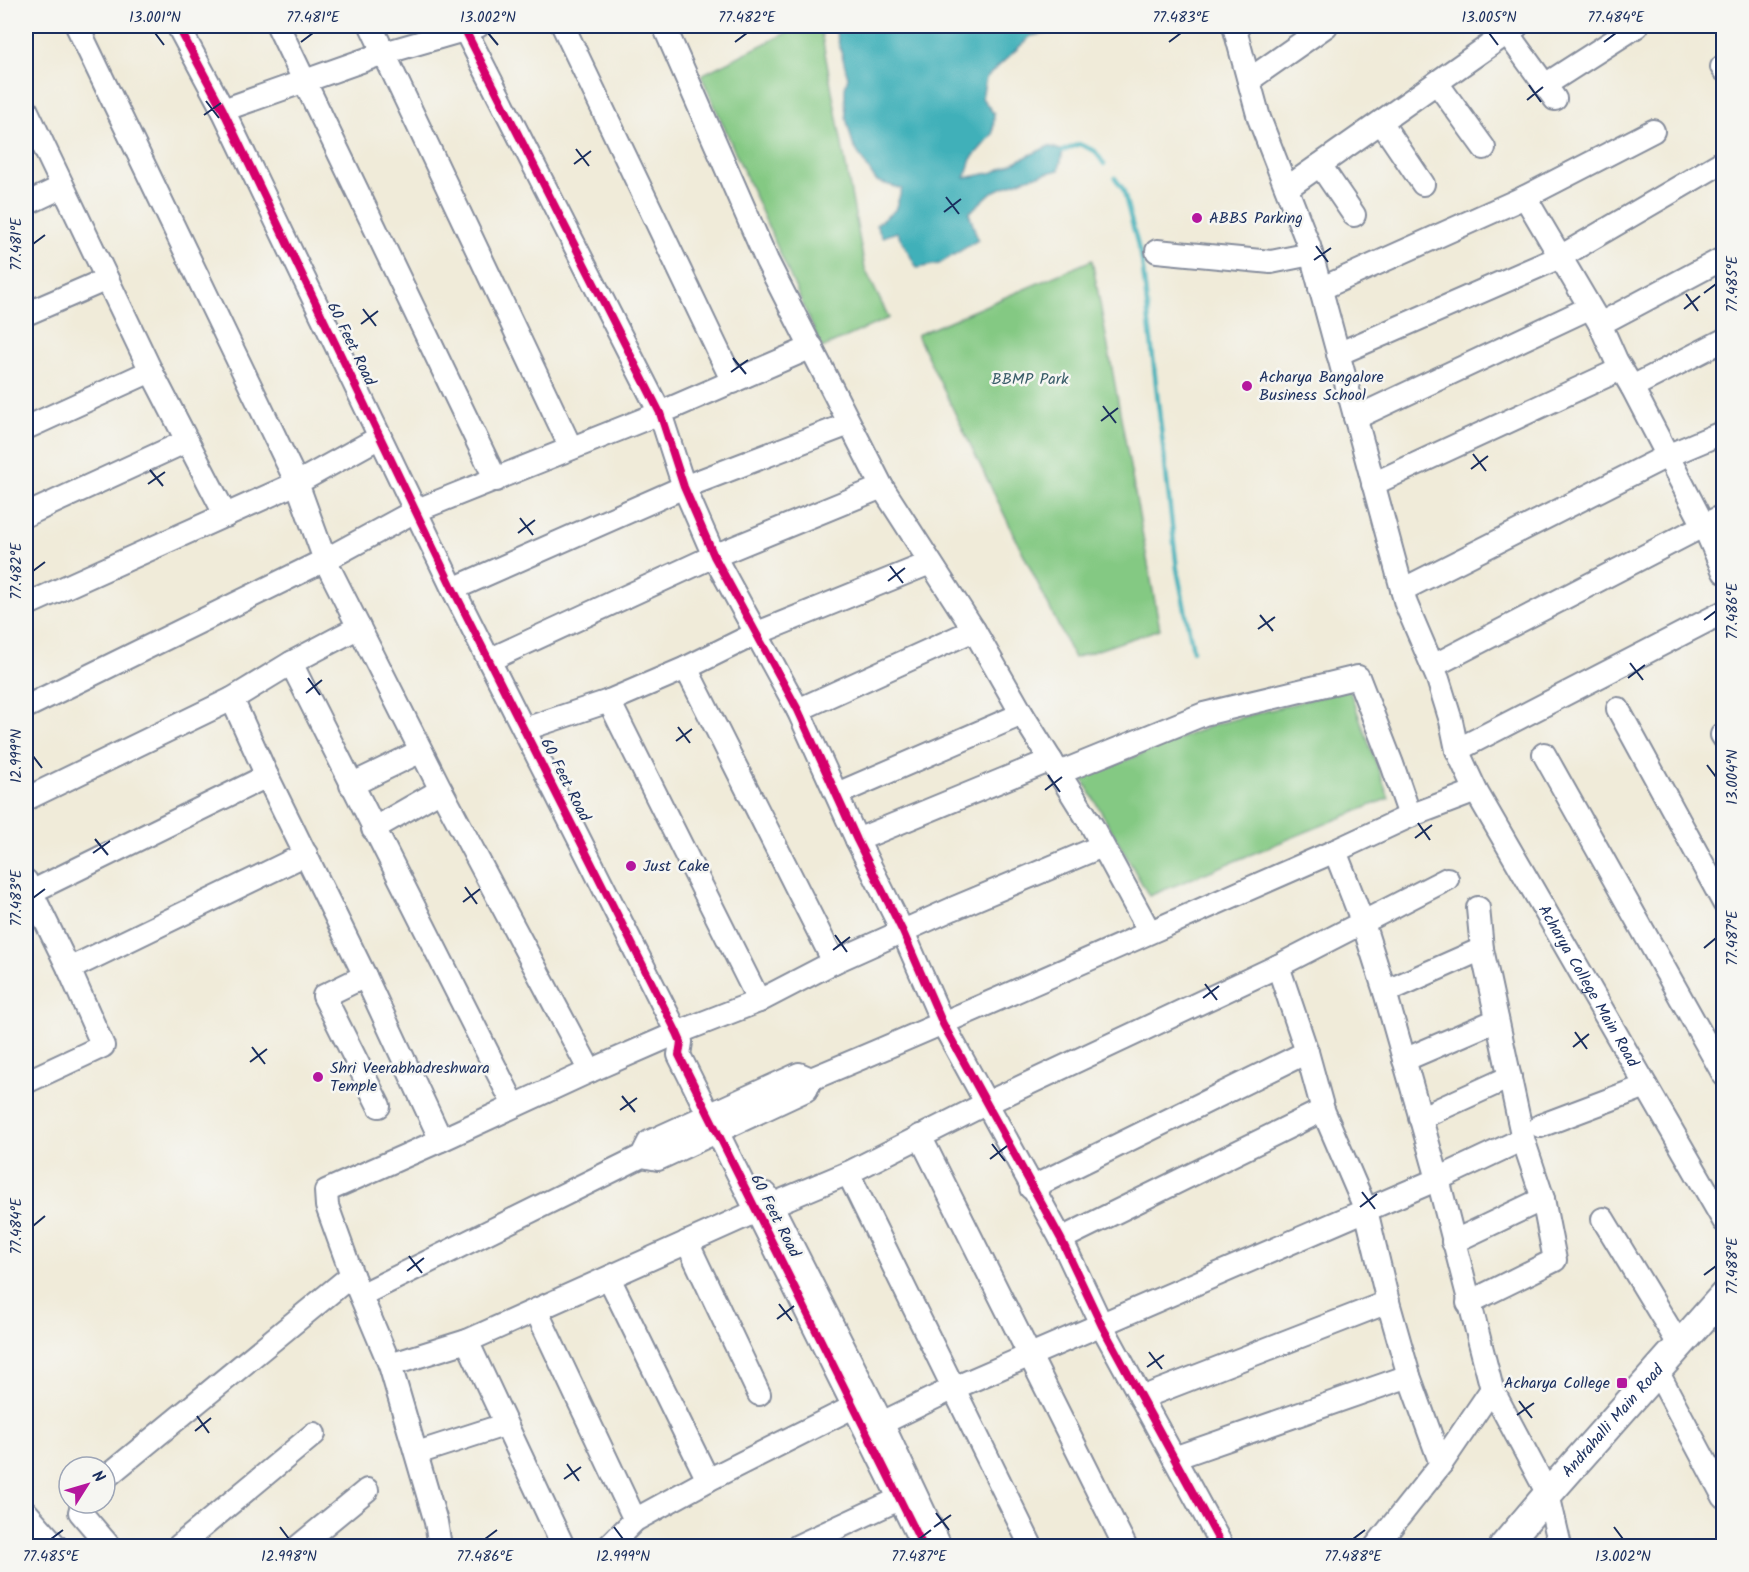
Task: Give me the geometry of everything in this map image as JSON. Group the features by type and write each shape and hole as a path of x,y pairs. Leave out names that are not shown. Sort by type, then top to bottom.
{"main road":[{"name":"Andrahalli Main Road","path":"1504,1546 1724,1295"}],"street":[{"path":"77,26 297,483 325,560 441,790 590,1071"},
{"name":"60 Feet Road","path":"178,26 223,110 453,589 679,1038 679,1055 720,1121 862,1403 940,1546"},
{"path":"278,26 496,480"},
{"path":"371,26 571,448"},
{"path":"563,26 733,382"},
{"path":"664,26 767,261 882,487 974,630 1102,846 1149,932"},
{"name":"Acharya College Main Road","path":"1234,26 1259,118 1311,254 1402,590 1433,666 1451,721 1457,750 1476,791 1724,1221"},
{"path":"1249,80 1326,26"},
{"path":"1287,188 1437,83 1509,28 1550,92 1637,26"},
{"path":"223,110 469,27 660,413 684,488 714,556 798,710 857,840 903,932 943,1024 1061,1239 1102,1326 1222,1546"},
{"path":"1437,83 1484,148"},
{"path":"26,109 151,371 226,516"},
{"path":"1381,122 1424,184"},
{"path":"1320,289 1525,197 1653,131"},
{"path":"1338,354 1560,257 1724,161"},
{"path":"1320,165 1354,215"},
{"path":"26,204 62,187"},
{"path":"1525,197 1595,316 1703,524 1724,572"},
{"path":"1157,251 1270,262 1311,254"},
{"path":"1355,418 1595,316 1724,258"},
{"path":"26,314 107,279"},
{"path":"1373,484 1724,340"},
{"path":"26,707 325,560 415,510 496,480 660,413 812,347"},
{"path":"26,428 151,371"},
{"path":"453,589 684,488 849,424"},
{"path":"1402,590 1667,456 1724,432"},
{"path":"26,605 297,483 380,437"},
{"path":"26,515 187,441"},
{"path":"489,660 714,556 882,487"},
{"path":"1433,666 1724,515"},
{"path":"525,729 609,701 686,668 755,633 930,563"},
{"path":"1457,750 1724,612"},
{"path":"26,799 232,699 291,663 359,627"},
{"path":"798,710 974,630"},
{"path":"291,663 514,1105"},
{"path":"686,668 834,962"},
{"path":"857,840 1055,766 1204,714 1358,677 1410,816"},
{"path":"232,699 267,776 366,976 441,1140"},
{"path":"609,701 759,1001"},
{"path":"1618,709 1724,903"},
{"path":"837,794 1022,714"},
{"path":"351,785 421,750"},
{"path":"1544,754 1724,1075"},
{"path":"28,1074 103,1046 69,969 28,886 267,776"},
{"path":"373,829 441,790"},
{"path":"117,1469 356,1285 642,1156 658,1159 800,1074 811,1079 943,1024 1410,816 1476,791"},
{"path":"440,1546 436,1522 417,1453 390,1365 356,1285 327,1206 326,1191 590,1071 679,1038 759,1001 834,962 1102,846"},
{"path":"1335,851 1363,923 1404,1060 1438,1179 1468,1303 1492,1389 1548,1494 1560,1546"},
{"path":"69,969 306,854"},
{"path":"390,1365 467,1341 764,1208 848,1173 987,1103 1278,966 1447,879"},
{"path":"1468,1303 1555,1260 1532,1133 1510,1077 1497,1020 1482,949 1478,908"},
{"path":"1384,992 1482,949"},
{"path":"1278,966 1307,1052 1323,1110 1366,1210 1409,1376 1441,1464"},
{"path":"366,976 324,996 379,1106"},
{"path":"1404,1060 1497,1020"},
{"path":"1031,1188 1307,1052"},
{"path":"1420,1118 1510,1077"},
{"path":"875,1428 954,1388 1438,1179 1532,1133 1646,1086"},
{"path":"1061,1239 1323,1110"},
{"path":"920,1136 1125,1546"},
{"path":"848,1173 1031,1546"},
{"path":"1453,1242 1543,1199"},
{"path":"1603,1219 1680,1346"},
{"path":"687,1242 759,1394"},
{"path":"609,1278 708,1480"},
{"path":"1141,1398 1388,1302"},
{"path":"536,1310 635,1520"},
{"path":"467,1341 561,1546"},
{"path":"1657,1371 1724,1497"},
{"path":"1174,1458 1409,1376"},
{"path":"1376,1546 1441,1464 1492,1389"},
{"path":"609,1546 635,1520 708,1480 862,1403"},
{"path":"417,1453 504,1425"},
{"name":"60 Feet Road","path":"875,1428 899,1498 923,1546"},
{"path":"179,1546 314,1434"},
{"path":"299,1546 367,1490"},
{"path":"798,1546 899,1498"},
{"path":"26,1512 56,1546"},
{"path":"83,1515 109,1546"}],"green space":[{"path":"800,26 820,26 865,269 889,318 822,348 701,75"},
{"name":"BBMP Park","path":"1092,260 1160,629 1074,658 917,335"},
{"path":"1349,689 1389,798 1149,896 1082,778 1213,725"}],"water":[{"path":"834,26 1091,26 1031,36 986,78 982,98 994,114 993,134 971,159 965,178 994,172 1049,146 1063,151 1059,170 1024,179 992,192 969,213 978,240 939,264 917,268 897,232 882,237 876,225 895,210 902,189 876,181 853,145 846,118 845,87 848,77"}],"waterway":[{"path":"1063,151 1079,144 1095,151 1104,164"},
{"path":"1115,178 1123,189 1142,261 1177,569 1193,650"}],"cycle path":[{"path":"178,26 223,110 453,589 677,1033 681,1042 679,1055 923,1546"},
{"path":"463,26 660,413 684,487 714,556 798,710 857,840 903,932 943,1024 1061,1239 1102,1326 1222,1546"}],"place":[{"name":"ABBS Parking","path":"1197,218"},
{"name":"Acharya Bangalore Business School","path":"1247,386"},
{"name":"Just Cake","path":"631,866"},
{"name":"Shri Veerabhadreshwara Temple","path":"318,1077"},
{"name":"Acharya College","path":"1622,1383"}]}
